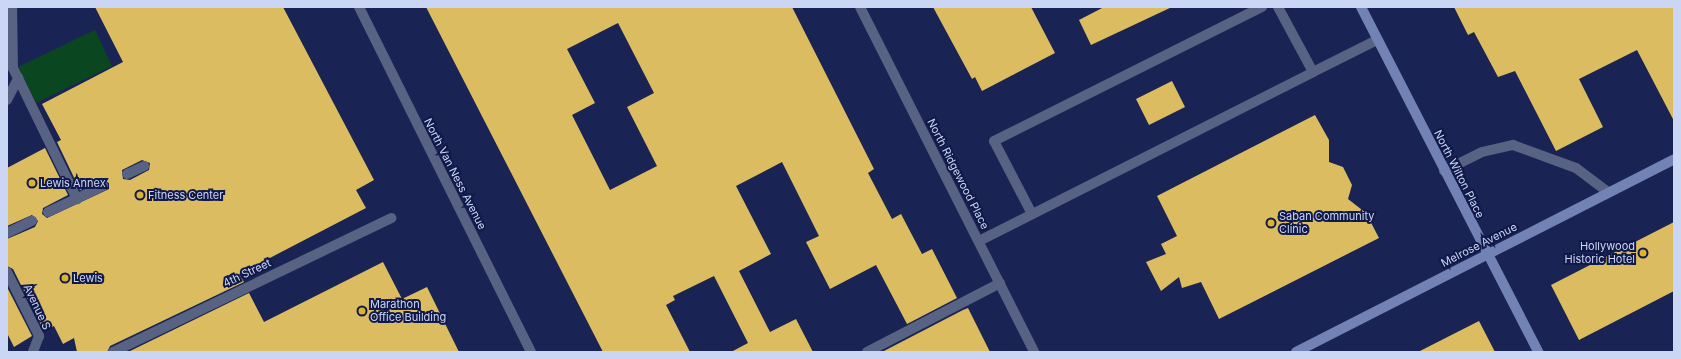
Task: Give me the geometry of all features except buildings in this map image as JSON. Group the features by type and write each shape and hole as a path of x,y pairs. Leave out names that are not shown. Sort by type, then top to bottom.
{"main road":[{"name":"North Wilton Place","path":"1361,7 1538,352"},
{"name":"Melrose Avenue","path":"1296,352 1674,159"}],"street":[{"path":"12,7 13,68 77,199"},
{"name":"North Van Ness Avenue","path":"358,7 531,352"},
{"name":"North Ridgewood Place","path":"860,7 1034,352"},
{"path":"1032,214 994,141 1262,7"},
{"path":"1278,7 1313,72"},
{"path":"979,241 1377,40"},
{"path":"7,100 18,78"},
{"path":"1444,171 1482,152 1513,145 1576,168 1608,192"},
{"path":"127,174 144,166"},
{"path":"48,212 103,186"},
{"name":"4th Street","path":"113,352 391,218"},
{"path":"7,233 32,221"},
{"name":"Avenue S","path":"7,272 39,336 33,352"},
{"path":"867,352 1000,284"}],"green space":[{"path":"95,30 112,66 36,103 18,67"}],"place":[{"name":"Lewis Annex","path":"32,183"},
{"name":"Fitness Center","path":"140,195"},
{"name":"Saban Community Clinic","path":"1271,223"},
{"name":"Hollywood Historic Hotel","path":"1643,253"},
{"name":"Lewis","path":"65,278"},
{"name":"Marathon Office Building","path":"362,311"}]}
